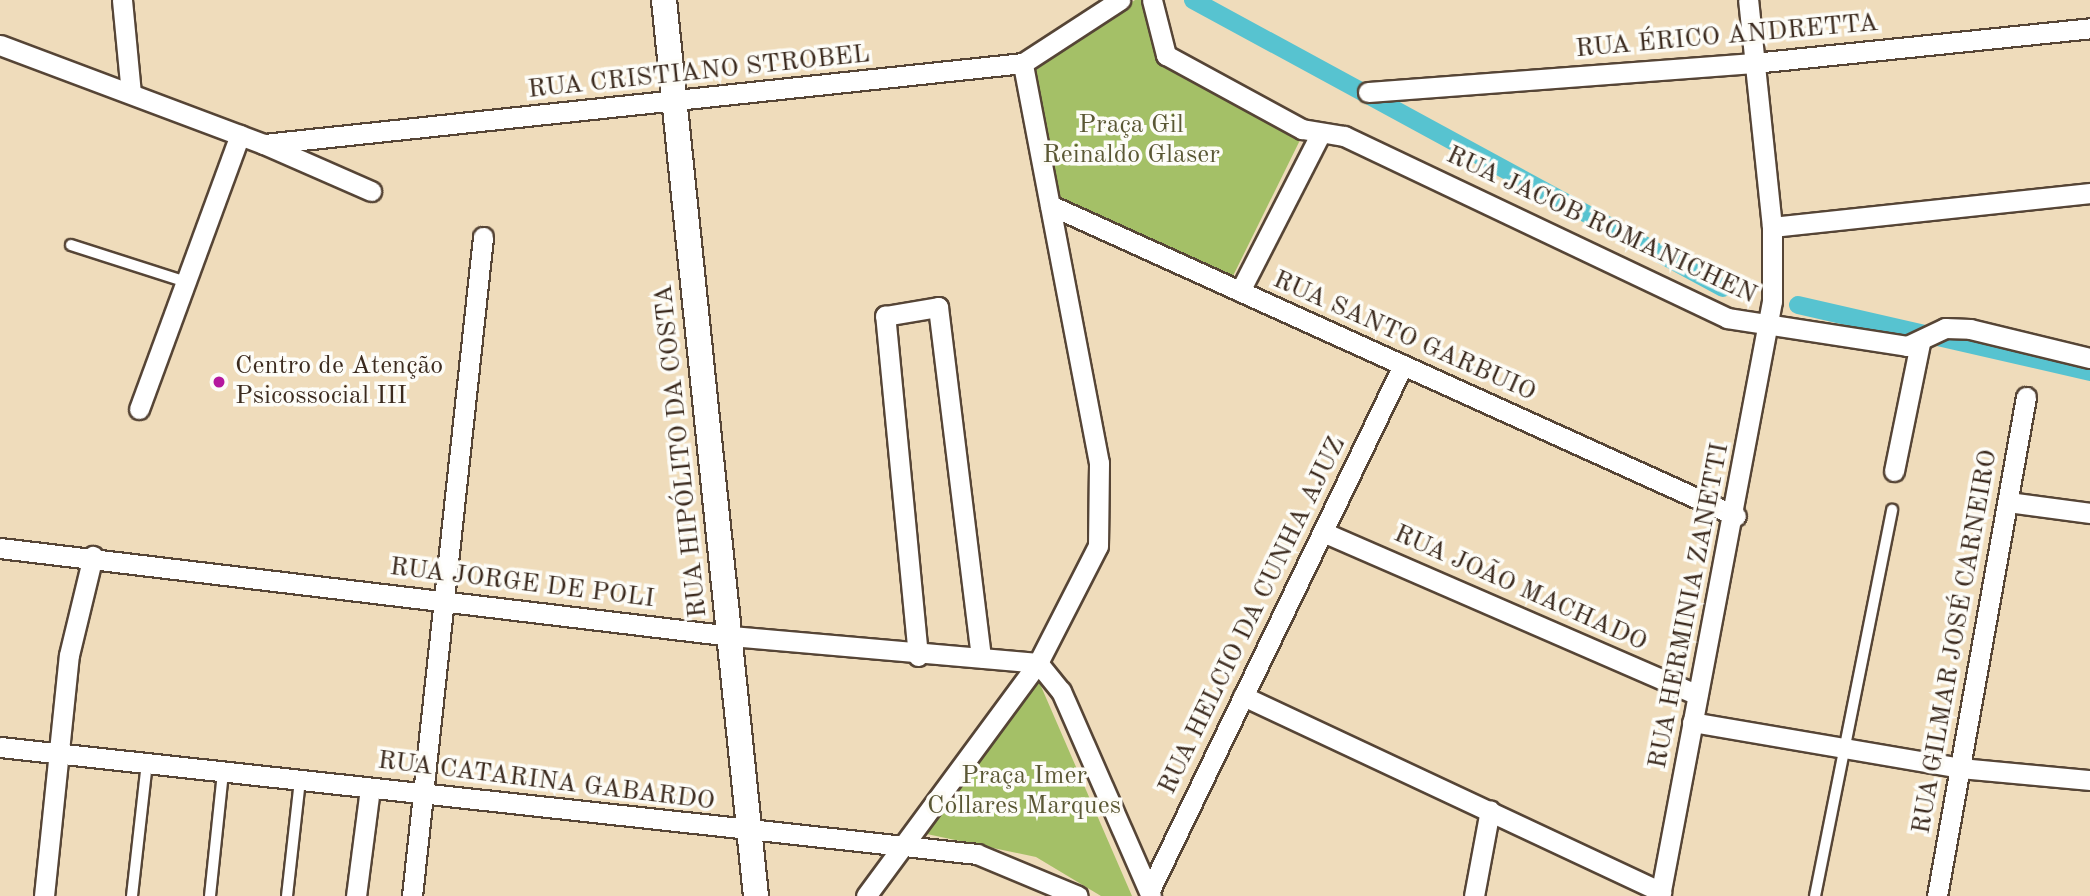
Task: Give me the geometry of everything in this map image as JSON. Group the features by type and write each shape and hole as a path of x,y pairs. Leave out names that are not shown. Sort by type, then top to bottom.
{"street":[{"path":"122,0 131,93"},
{"name":"RUA HIPÓLITO DA COSTA","path":"664,0 756,896"},
{"name":"RUA CRISTIANO STROBEL","path":"264,144 675,104 1023,63 1120,0"},
{"name":"RUA JACOB ROMANICHEN","path":"1153,0 1166,55 1320,135 1344,136 1727,318 1769,325 1927,339 1970,329 2090,358"},
{"name":"RUA HERMINIA ZANETTI","path":"1661,894 1697,695 1736,516 1769,325 1772,227 1748,0"},
{"name":"RUA ÉRICO ANDRETTA","path":"1368,92 1754,63 2090,28"},
{"path":"0,45 264,144 371,191"},
{"path":"866,896 1038,663 1085,582 1098,546 1101,509 1100,463 1023,63"},
{"path":"139,409 240,135"},
{"path":"1240,291 1320,135"},
{"path":"1772,227 2090,193"},
{"name":"RUA SANTO GARBUIO","path":"1050,205 1736,516"},
{"path":"412,896 483,237"},
{"path":"918,656 885,316 938,307 981,657"},
{"path":"1894,471 1927,339"},
{"name":"RUA HELCIO DA CUNHA AJUZ","path":"1151,893 1403,365"},
{"name":"RUA GILMAR JOSÉ CARNEIRO","path":"1937,896 2026,397"},
{"path":"2008,502 2090,513"},
{"name":"RUA JOÃO MACHADO","path":"1323,532 1697,695"},
{"name":"RUA JORGE DE POLI","path":"0,548 93,556 731,636 918,656 981,657 1038,663"},
{"path":"44,896 69,655 93,556"},
{"path":"1038,663 1061,691 1151,893"},
{"path":"1243,696 1490,810 1661,894"},
{"path":"1692,722 1960,768 2090,780"},
{"name":"RUA CATARINA GABARDO","path":"0,747 751,833 977,854 1078,896"},
{"path":"356,896 370,788"},
{"path":"1474,896 1490,810"}],"lane":[{"path":"71,245 186,282"},
{"path":"1815,896 1840,748 1892,510"},
{"path":"132,896 147,763"},
{"path":"210,896 223,772"},
{"path":"287,896 300,780"}],"green space":[{"name":"Praça Gil Reinaldo Glaser","path":"1135,0 1142,0 1157,61 1303,134 1231,280 1058,199 1031,73"},
{"name":"Praça Imer Collares Marques","path":"1037,677 1132,896 1101,896 1036,857 922,833"}],"waterway":[{"path":"1193,0 1723,288"},
{"path":"1798,305 2090,372"}],"place":[{"name":"Centro de Atenção Psicossocial III","path":"219,382"}]}
